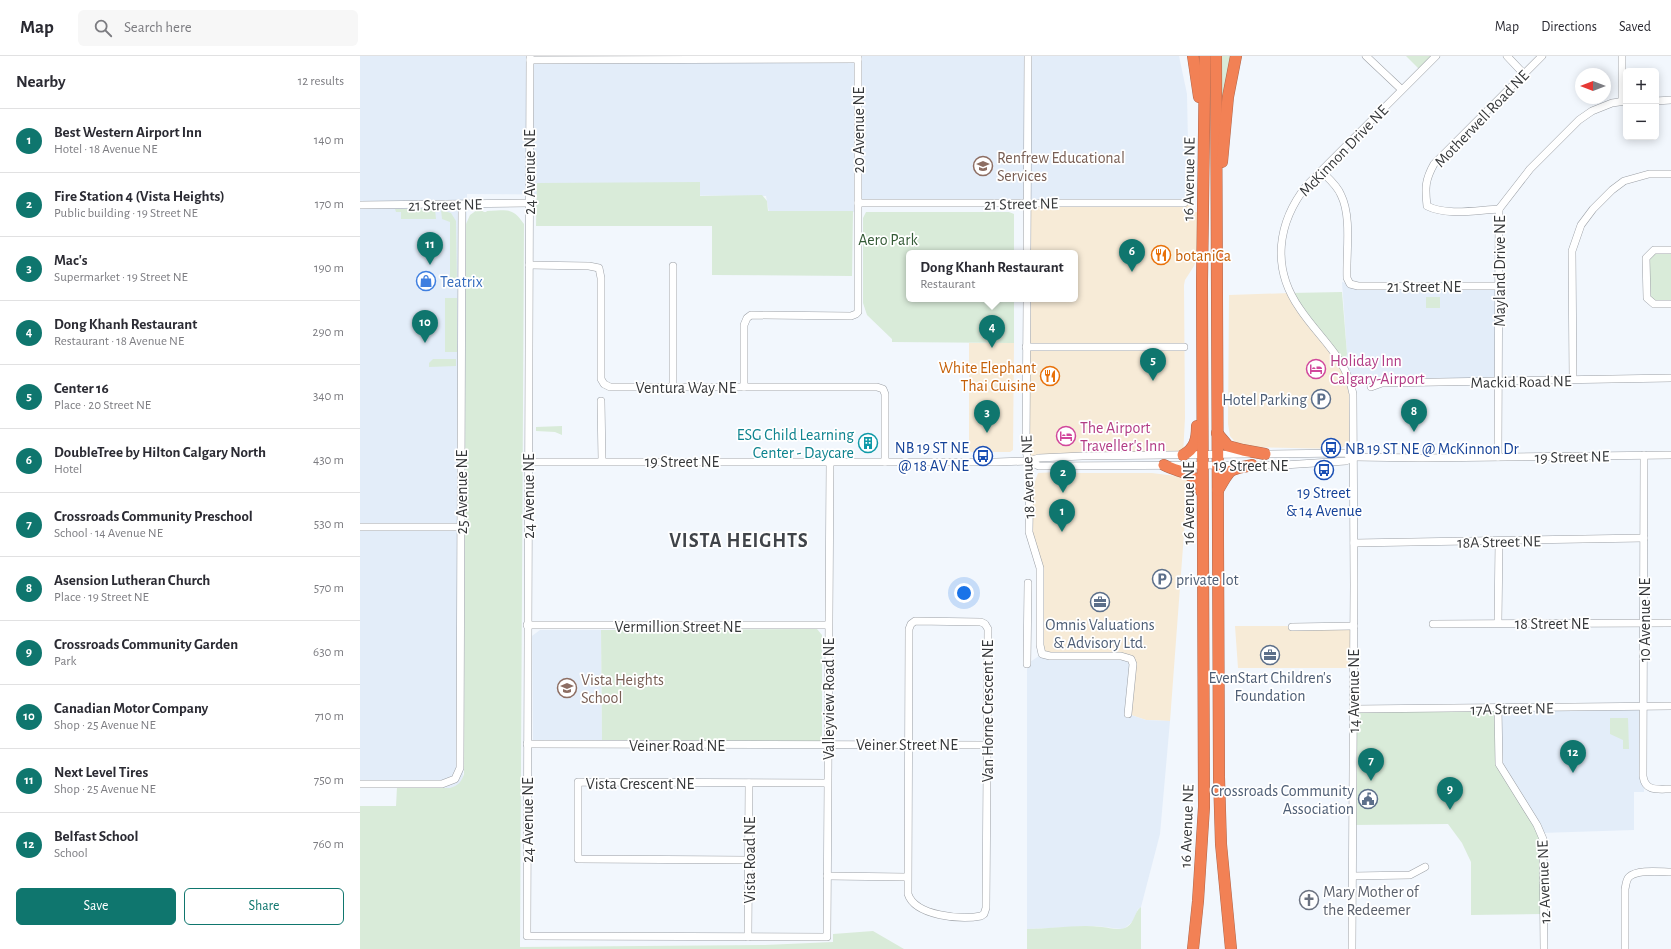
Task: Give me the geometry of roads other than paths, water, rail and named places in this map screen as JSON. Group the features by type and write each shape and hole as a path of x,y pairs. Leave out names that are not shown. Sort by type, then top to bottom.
{"highway":[{"path":"1193,56 1197,78 1200,127 1204,153"},
{"name":"16 Avenue NE","path":"1193,949 1198,901 1204,807 1203,353 1205,56"},
{"name":"16 Avenue NE","path":"1216,56 1217,493 1220,805 1221,844 1231,949"},
{"path":"1216,200 1221,178 1228,97 1236,56"},
{"path":"1183,455 1188,452 1196,441 1197,364 1203,353"},
{"path":"1217,433 1228,446 1265,454"},
{"path":"1164,465 1172,470 1192,476 1197,481 1203,496"},
{"path":"1217,493 1226,474 1252,465"}],"street":[{"path":"1027,250 1028,56"},
{"path":"1366,56 1401,90"},
{"name":"McKinnon Drive NE","path":"1354,457 1353,399 1349,377 1340,359 1295,302 1286,282 1282,262 1282,242 1288,215 1296,199 1321,171 1436,56"},
{"path":"1507,56 1523,73"},
{"name":"Motherwell Road NE","path":"1499,209 1461,211 1435,210 1427,206 1425,189 1428,175 1434,164 1523,73 1542,56"},
{"path":"1622,56 1623,78"},
{"path":"530,58 858,58"},
{"name":"24 Avenue NE","path":"530,58 527,936 748,937"},
{"name":"20 Avenue NE","path":"744,387 744,325 746,318 752,316 851,316 858,312 858,58"},
{"path":"1659,101 1671,100"},
{"name":"Mayland Drive NE","path":"1498,457 1499,209 1530,169 1579,120 1592,111 1612,103 1623,101"},
{"name":"21 Street NE","path":"1321,171 1341,195 1346,208 1347,278 1350,284 1358,286 1498,286"},
{"path":"1573,379 1572,251 1581,225 1593,209 1624,180 1649,174 1671,174"},
{"name":"21 Street NE","path":"360,205 462,205 529,203"},
{"name":"21 Street NE","path":"858,203 1184,203"},
{"name":"25 Avenue NE","path":"360,784 442,784 455,779 460,768 462,205"},
{"path":"1671,250 1654,250 1646,258 1647,298 1654,304 1671,304"},
{"name":"Ventura Way NE","path":"529,265 590,266 599,268 601,278 601,379 604,384 610,387 878,387 883,389 885,394 885,462"},
{"path":"673,266 673,387"},
{"name":"18 Avenue NE","path":"1027,302 1026,450 1030,472 1029,532 1040,568 1040,645 1042,654 1050,656 1121,656 1131,659 1133,664 1128,714"},
{"path":"1026,348 1184,347"},
{"name":"Mackid Road NE","path":"1371,387 1382,383 1671,378"},
{"path":"601,401 602,461"},
{"name":"19 Street NE","path":"1028,461 1039,466 1164,465 1265,454 1345,453 1354,457 1671,455"},
{"name":"19 Street NE","path":"528,462 1028,461 1039,458 1082,456 1183,455 1203,460"},
{"name":"10 Avenue NE","path":"1644,455 1643,776 1645,784 1652,789 1671,789"},
{"name":"19 Street NE","path":"1217,460 1252,465 1346,461 1354,457"},
{"name":"14 Avenue NE","path":"1352,949 1354,457"},
{"name":"Valleyview Road NE","path":"748,937 827,937 830,462"},
{"path":"360,526 461,527"},
{"name":"18A Street NE","path":"1354,543 1644,538"},
{"path":"1498,623 1499,540"},
{"path":"1027,664 1028,583"},
{"name":"Van Horne Crescent NE","path":"915,621 983,622 988,629 984,914 977,916 942,915 929,912 909,898 909,744 910,626 915,621"},
{"name":"18 Street NE","path":"1432,624 1671,623"},
{"name":"Vermillion Street NE","path":"527,625 828,625"},
{"path":"1292,626 1354,626"},
{"name":"17A Street NE","path":"1354,709 1671,706"},
{"name":"12 Avenue NE","path":"1498,708 1499,764 1543,839 1544,949"},
{"name":"Veiner Road NE","path":"527,744 828,744"},
{"name":"Veiner Street NE","path":"828,744 987,745"},
{"name":"Vista Crescent NE","path":"749,860 578,859 578,782 827,783"},
{"name":"Vista Road NE","path":"748,937 749,783"},
{"path":"1353,876 1410,875 1425,867"},
{"path":"1625,949 1626,882 1629,876 1638,872 1671,872"},
{"path":"827,876 908,876"}],"place":[{"name":"Renfrew Educational Services","path":"983,166"},
{"name":"botaniCa","path":"1161,255"},
{"name":"Next Level Tires","path":"430,265"},
{"name":"DoubleTree by Hilton Calgary North","path":"1132,272"},
{"name":"Teatrix","path":"426,281"},
{"name":"Canadian Motor Company","path":"425,343"},
{"name":"Dong Khanh Restaurant","path":"992,348"},
{"name":"Holiday Inn Calgary-Airport","path":"1316,369"},
{"name":"White Elephant Thai Cuisine","path":"1050,376"},
{"name":"Center 16","path":"1153,381"},
{"name":"Hotel Parking","path":"1321,399"},
{"name":"Asension Lutheran Church","path":"1414,432"},
{"name":"Mac's","path":"987,433"},
{"name":"The Airport Traveller's Inn","path":"1066,436"},
{"name":"ESG Child Learning Center - Daycare","path":"868,443"},
{"name":"NB 19 ST NE @ McKinnon Dr","path":"1331,448"},
{"name":"NB 19 ST NE @ 18 AV NE","path":"983,456"},
{"name":"19 Street & 14 Avenue","path":"1324,470"},
{"name":"Fire Station 4 (Vista Heights)","path":"1063,493"},
{"name":"Best Western Airport Inn","path":"1062,532"},
{"name":"private lot","path":"1162,579"},
{"name":"Omnis Valuations & Advisory Ltd.","path":"1100,602"},
{"name":"EvenStart Children's Foundation","path":"1270,655"},
{"name":"Vista Heights School","path":"567,688"},
{"name":"Belfast School","path":"1573,773"},
{"name":"Crossroads Community Preschool","path":"1371,781"},
{"name":"Crossroads Community Association","path":"1368,799"},
{"name":"Crossroads Community Garden","path":"1450,810"},
{"name":"Mary Mother of the Redeemer","path":"1309,900"}],"district":[{"name":"VISTA HEIGHTS","path":"739,540"}],"park label":[{"name":"Aero Park","path":"888,239"}]}
